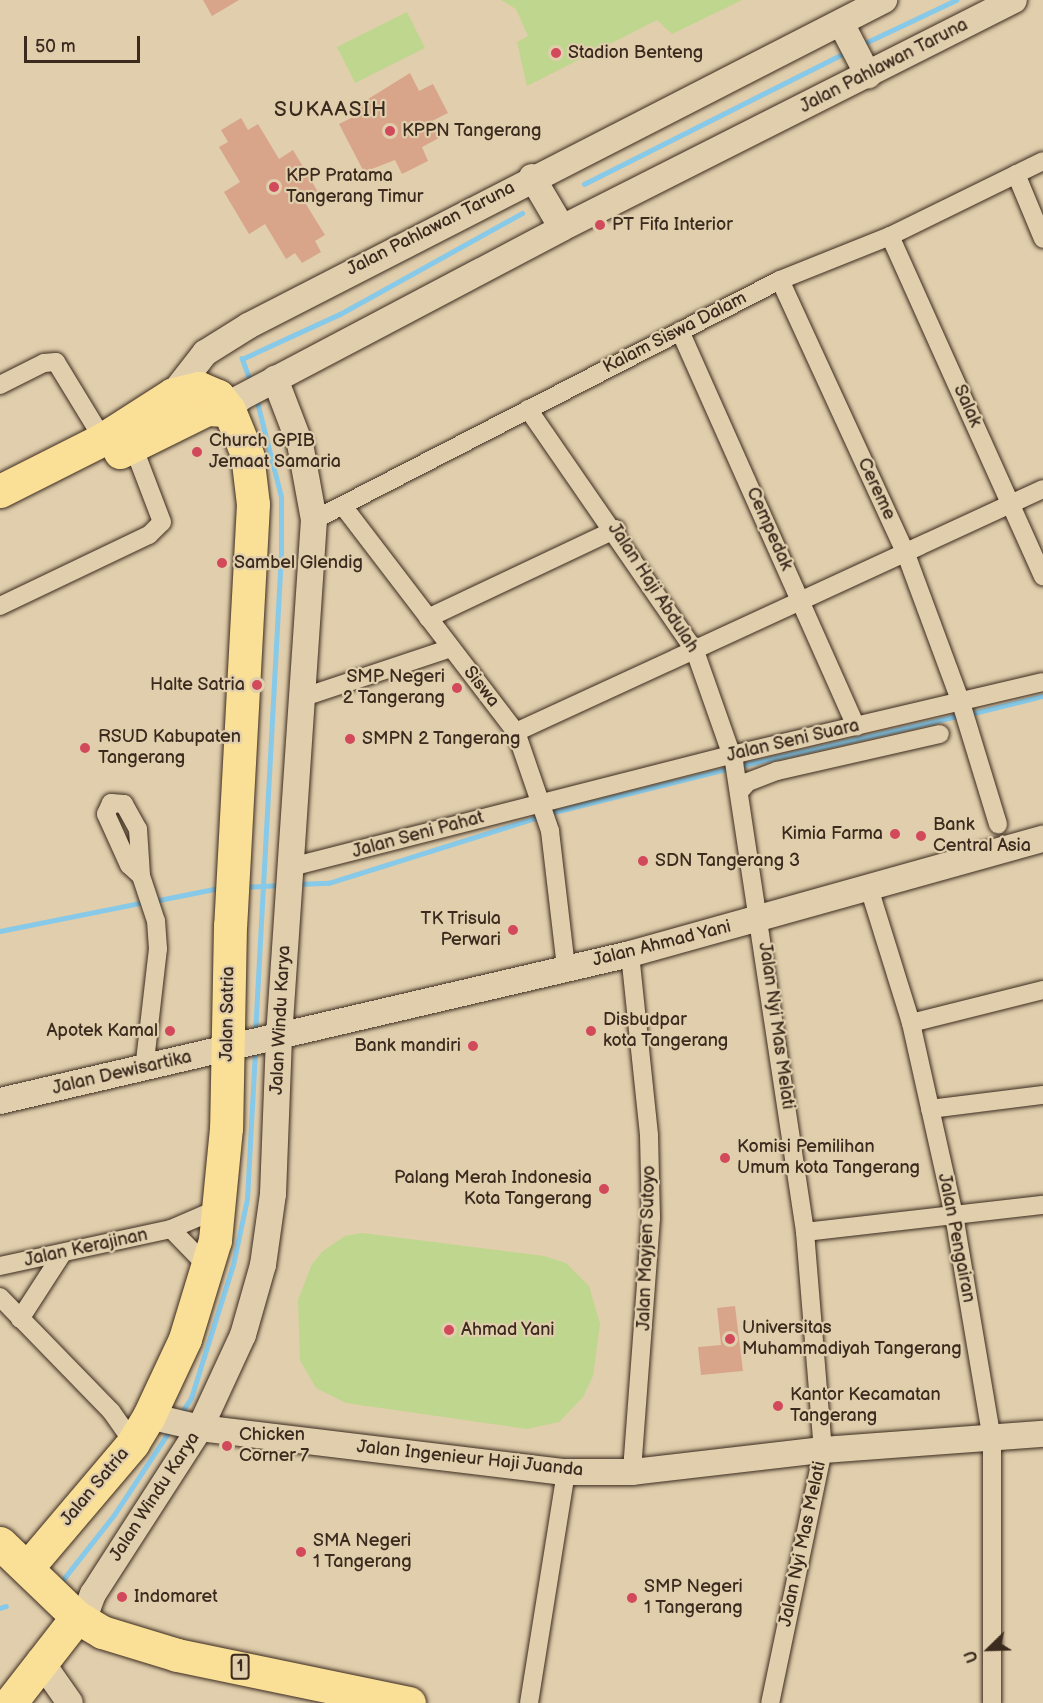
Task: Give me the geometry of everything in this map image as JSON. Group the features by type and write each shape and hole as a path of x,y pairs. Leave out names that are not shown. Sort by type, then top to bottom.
{"highway":[{"path":"173,394 210,390 234,404"},
{"name":"Jalan Pahlawan Taruna","path":"0,511 118,443 173,394"},
{"name":"Jalan Pahlawan Taruna","path":"0,491 207,409 234,404"},
{"name":"Jalan Satria","path":"14,1562 145,1425 178,1357 208,1267 220,1208 231,1048 232,889 253,504 247,453 234,404"},
{"name":"1","path":"0,1543 14,1562 73,1624 177,1655 409,1703"},
{"path":"11,1701 40,1660 73,1624"}],"main road":[{"name":"Jalan Pahlawan Taruna","path":"173,394 205,353 248,326 532,177 844,28 884,0"},
{"name":"Jalan Pahlawan Taruna","path":"234,404 270,382 865,70 1014,0"},
{"path":"844,28 865,70"},
{"path":"532,177 562,228"},
{"name":"Jalan Windu Karya","path":"73,1624 197,1428 243,1335 263,1264 273,1194 276,1038 304,697 314,520 300,444 270,382"},
{"name":"Jalan Ahmad Yani","path":"276,1038 630,954 1043,839"},
{"name":"Jalan Dewisartika","path":"0,1101 276,1038"},
{"name":"Jalan Ingenieur Haji Juanda","path":"145,1425 197,1428 566,1472 632,1472 823,1450 1043,1434"},
{"path":"40,1660 70,1703"}],"street":[{"name":"Kalam Siswa Dalam","path":"314,520 780,279 890,236 1043,161"},
{"path":"1016,174 1043,239"},
{"name":"Salak","path":"890,236 1043,576"},
{"name":"Cereme","path":"780,279 906,554 964,710 998,824"},
{"name":"Cempedak","path":"680,331 856,727"},
{"path":"0,385 56,362 118,443 162,522 149,535 0,606"},
{"name":"Jalan Haji Abdulah","path":"528,409 616,529 695,651 733,758 761,919"},
{"path":"516,732 1043,489"},
{"name":"Siswa","path":"343,506 516,732 544,805 550,831 566,968"},
{"path":"428,618 616,529"},
{"path":"304,697 451,648"},
{"name":"Jalan Seni Suara","path":"544,805 856,727 964,710 1043,682"},
{"path":"739,789 748,782 777,771 940,734"},
{"name":"Jalan Seni Pahat","path":"291,869 544,805"},
{"path":"139,1069 145,1061 158,950 156,921 150,893 141,876"},
{"name":"Jalan Pengairan","path":"869,888 911,1023 954,1215 992,1439 992,1703"},
{"name":"Jalan Nyi Mas Melati","path":"761,919 805,1232 823,1450 770,1703"},
{"name":"Jalan Mayjen Sutoyo","path":"630,954 649,1136 651,1218 632,1472"},
{"path":"911,1023 1043,990"},
{"path":"930,1109 1043,1095"},
{"path":"805,1232 1043,1205"},
{"name":"Jalan Kerajinan","path":"0,1266 171,1229 220,1208"},
{"name":"Jalan Kerajinan","path":"171,1229 208,1267"},
{"path":"20,1319 62,1254"},
{"path":"0,1297 111,1411 145,1425"},
{"path":"111,1411 145,1425"},
{"path":"529,1703 566,1472"}],"green space":[{"name":"Stadion Benteng","path":"501,0 742,0 672,34 657,20 527,86 517,42 528,36 516,9"},
{"path":"407,12 425,48 355,83 337,47"},
{"name":"Ahmad Yani","path":"362,1233 544,1256 566,1263 589,1286 600,1324 593,1376 583,1397 559,1422 527,1429 346,1403 316,1388 300,1360 298,1300 312,1264 323,1251 345,1236"}],"building":[{"path":"203,0 239,0 212,16"},
{"name":"KPPN Tangerang","path":"410,73 419,91 433,84 448,113 432,121 441,137 422,147 428,161 402,174 395,160 364,172 339,124 355,116 352,109"},
{"name":"KPP Pratama Tangerang Timur","path":"241,118 248,130 258,124 279,159 293,150 318,192 304,201 325,235 315,241 321,252 302,263 295,253 286,259 265,224 249,234 224,192 240,182 219,147 228,142 221,130"},
{"name":"Universitas Muhammadiyah Tangerang","path":"735,1306 743,1371 701,1375 698,1347 721,1345 717,1308"}],"waterway":[{"path":"863,44 956,0"},
{"path":"584,184 847,52"},
{"path":"251,384 242,359 340,314 522,213"},
{"path":"255,1034 281,553 281,497 256,398"},
{"path":"970,714 1043,696"},
{"path":"739,766 962,715"},
{"path":"550,813 731,768"},
{"path":"296,884 329,883 542,816"},
{"path":"242,887 282,885"},
{"path":"154,901 219,888"},
{"path":"0,931 145,902"},
{"path":"180,1415 191,1398 233,1265 247,1199 255,1051"},
{"path":"62,1581 114,1515 170,1430"},
{"path":"0,1608 6,1606"}],"place":[{"name":"Stadion Benteng","path":"556,53"},
{"name":"KPPN Tangerang","path":"390,131"},
{"name":"KPP Pratama Tangerang Timur","path":"274,187"},
{"name":"PT Fifa Interior","path":"600,225"},
{"name":"Church GPIB Jemaat Samaria","path":"197,452"},
{"name":"Sambel Glendig","path":"222,563"},
{"name":"Halte Satria","path":"257,685"},
{"name":"SMP Negeri 2 Tangerang","path":"457,688"},
{"name":"SMPN 2 Tangerang","path":"350,739"},
{"name":"RSUD Kabupaten Tangerang","path":"85,748"},
{"name":"Kimia Farma","path":"895,834"},
{"name":"Bank Central Asia","path":"921,836"},
{"name":"SDN Tangerang 3","path":"643,861"},
{"name":"TK Trisula Perwari","path":"513,930"},
{"name":"Apotek Kamal","path":"170,1031"},
{"name":"Disbudpar kota Tangerang","path":"591,1031"},
{"name":"Bank mandiri","path":"473,1046"},
{"name":"Komisi Pemilihan Umum kota Tangerang","path":"725,1158"},
{"name":"Palang Merah Indonesia Kota Tangerang","path":"604,1189"},
{"name":"Ahmad Yani","path":"449,1330"},
{"name":"Universitas Muhammadiyah Tangerang","path":"730,1339"},
{"name":"Kantor Kecamatan Tangerang","path":"778,1406"},
{"name":"Chicken Corner 7","path":"227,1446"},
{"name":"SMA Negeri 1 Tangerang","path":"301,1552"},
{"name":"Indomaret","path":"122,1597"},
{"name":"SMP Negeri 1 Tangerang","path":"632,1598"}],"district":[{"name":"SUKAASIH","path":"331,110"}]}
